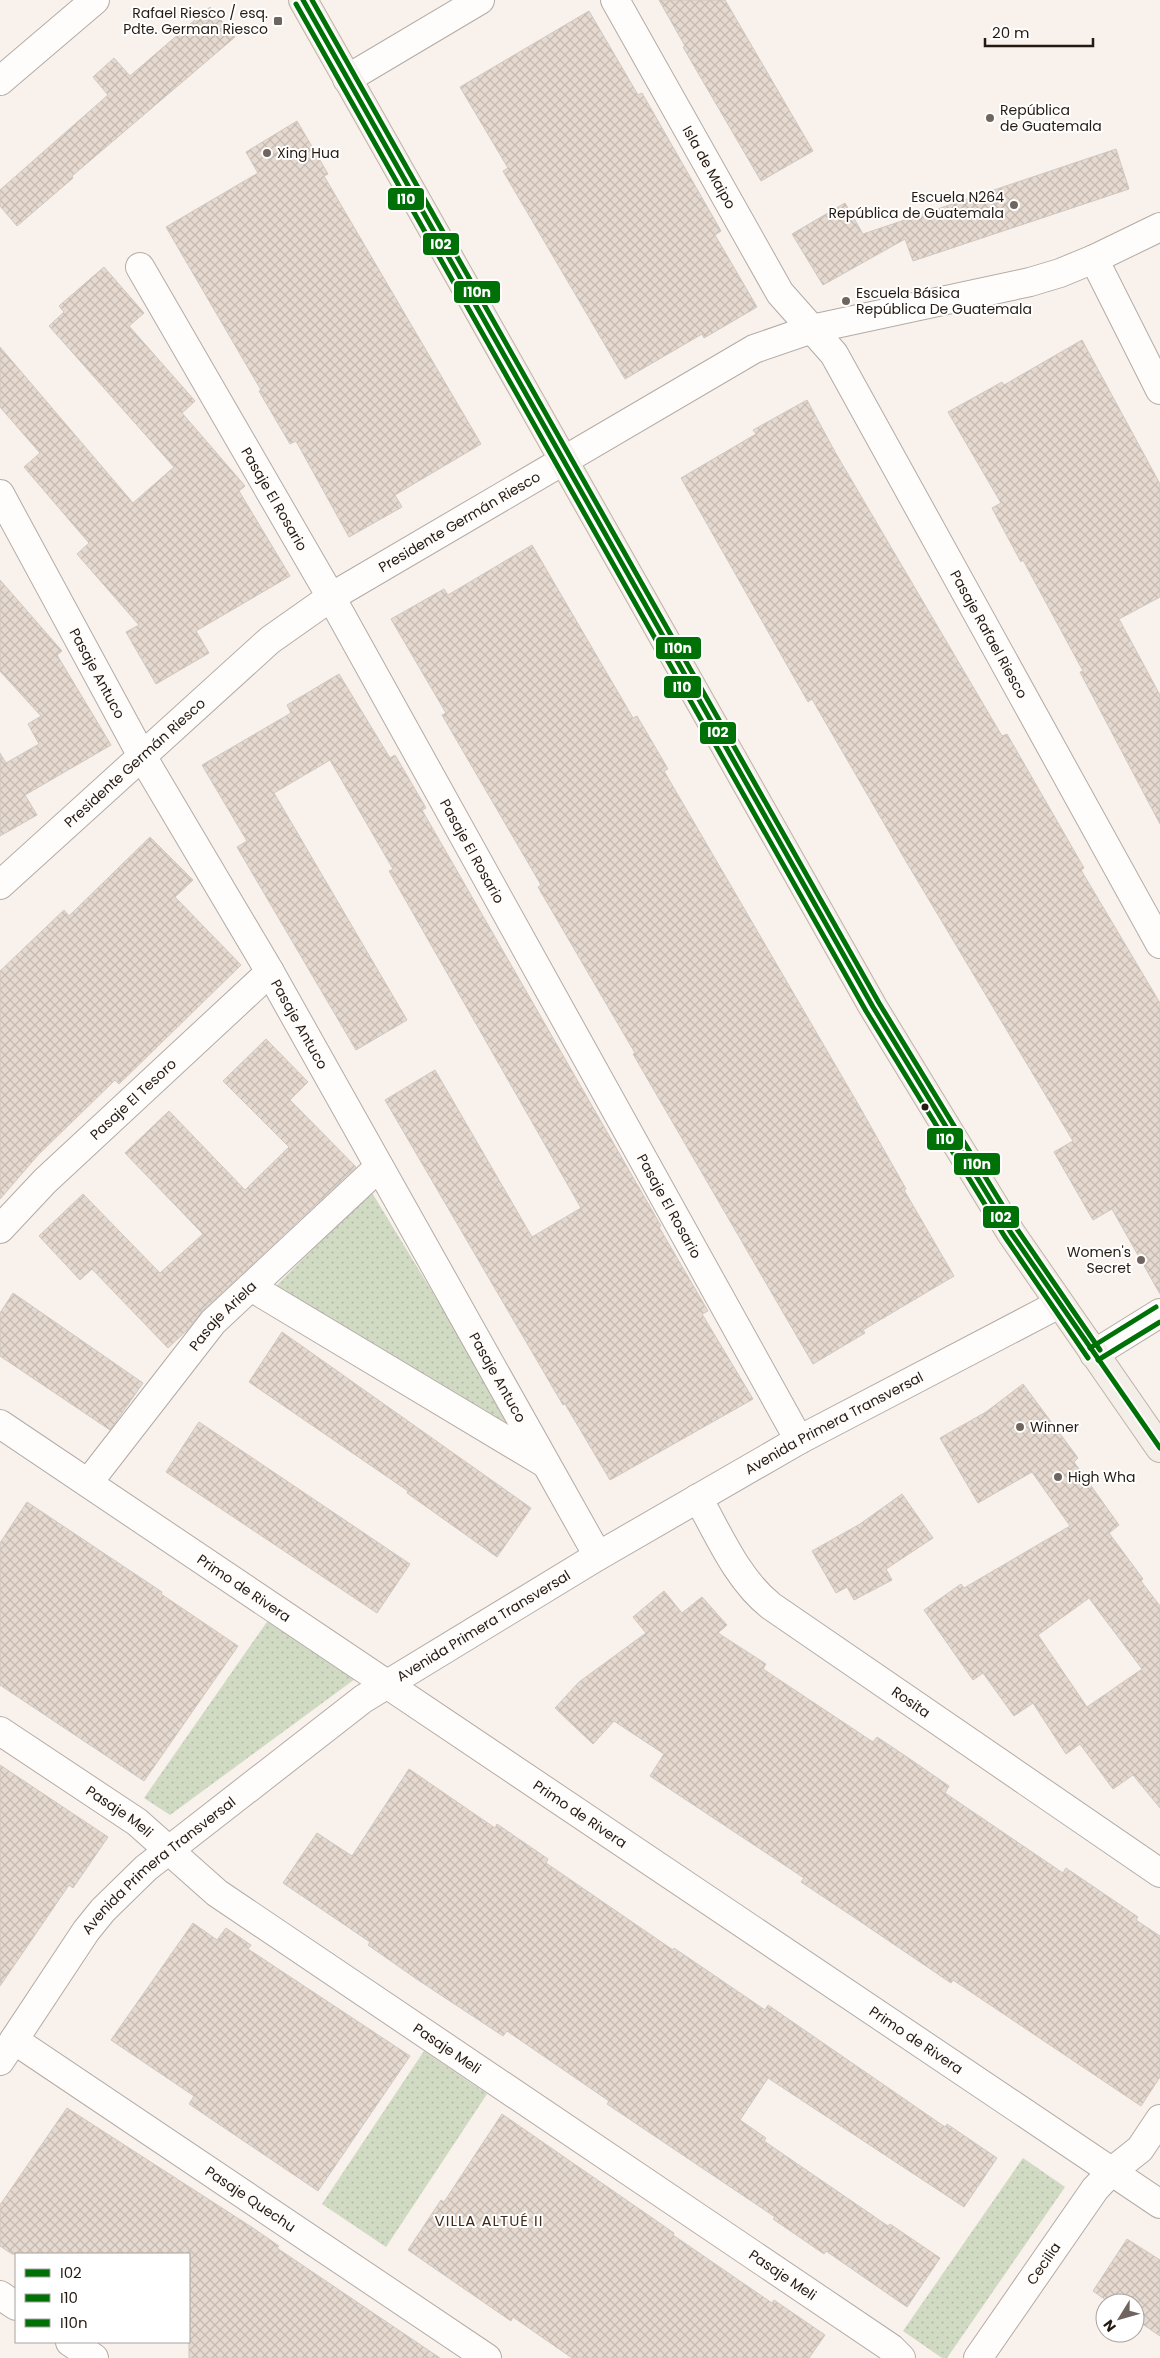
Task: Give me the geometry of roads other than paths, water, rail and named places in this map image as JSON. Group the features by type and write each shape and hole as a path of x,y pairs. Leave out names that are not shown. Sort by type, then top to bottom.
{"main road":[{"path":"303,0 873,1007 949,1134 1059,1304 1160,1448"}],"street":[{"path":"0,82 95,0"},
{"path":"347,79 480,0"},
{"name":"Isla de Maipo","path":"615,0 780,293 812,329"},
{"name":"Presidente Germán Riesco","path":"0,885 270,640 331,597 509,494 747,352 774,340 812,329 1022,284 1060,273 1160,227"},
{"path":"1094,259 1160,390"},
{"name":"Pasaje El Rosario","path":"140,267 331,597 799,1440"},
{"name":"Pasaje Rafael Riesco","path":"812,329 834,354 1160,944"},
{"name":"Pasaje Antuco","path":"0,494 142,756 270,972 598,1556"},
{"name":"Pasaje El Tesoro","path":"0,1229 45,1181 270,972"},
{"name":"Pasaje Ariela","path":"88,1483 213,1322 379,1167"},
{"path":"251,1287 548,1465"},
{"name":"Avenida Primera Transversal","path":"7,2051 103,1910 146,1868 362,1699 598,1556 799,1440 1059,1304"},
{"path":"1094,1354 1160,1313"},
{"name":"Primo de Rivera","path":"0,1424 1160,2204"},
{"name":"Rosita","path":"698,1498 742,1574 761,1598 1160,1873"},
{"name":"Pasaje Meli","path":"0,1731 137,1822 217,1893 891,2348 901,2358"},
{"name":"Pasaje Quechu","path":"7,2051 487,2358"},
{"name":"Cecilia","path":"978,2358 1085,2204 1111,2172 1140,2149 1160,2119"},
{"path":"0,2295 15,2305"},
{"path":"72,2343 94,2358"}],"place":[{"name":"Rafael Riesco / esq. Pdte. German Riesco","path":"278,21"},
{"name":"República de Guatemala","path":"990,118"},
{"name":"Xing Hua","path":"267,153"},
{"name":"Escuela N264 República de Guatemala","path":"1014,205"},
{"name":"Escuela Básica República De Guatemala","path":"846,301"},
{"name":"Women's Secret","path":"1141,1260"},
{"name":"Winner","path":"1020,1427"},
{"name":"High Wha","path":"1058,1477"}],"district":[{"name":"VILLA ALTUÉ II","path":"489,2221"}]}
